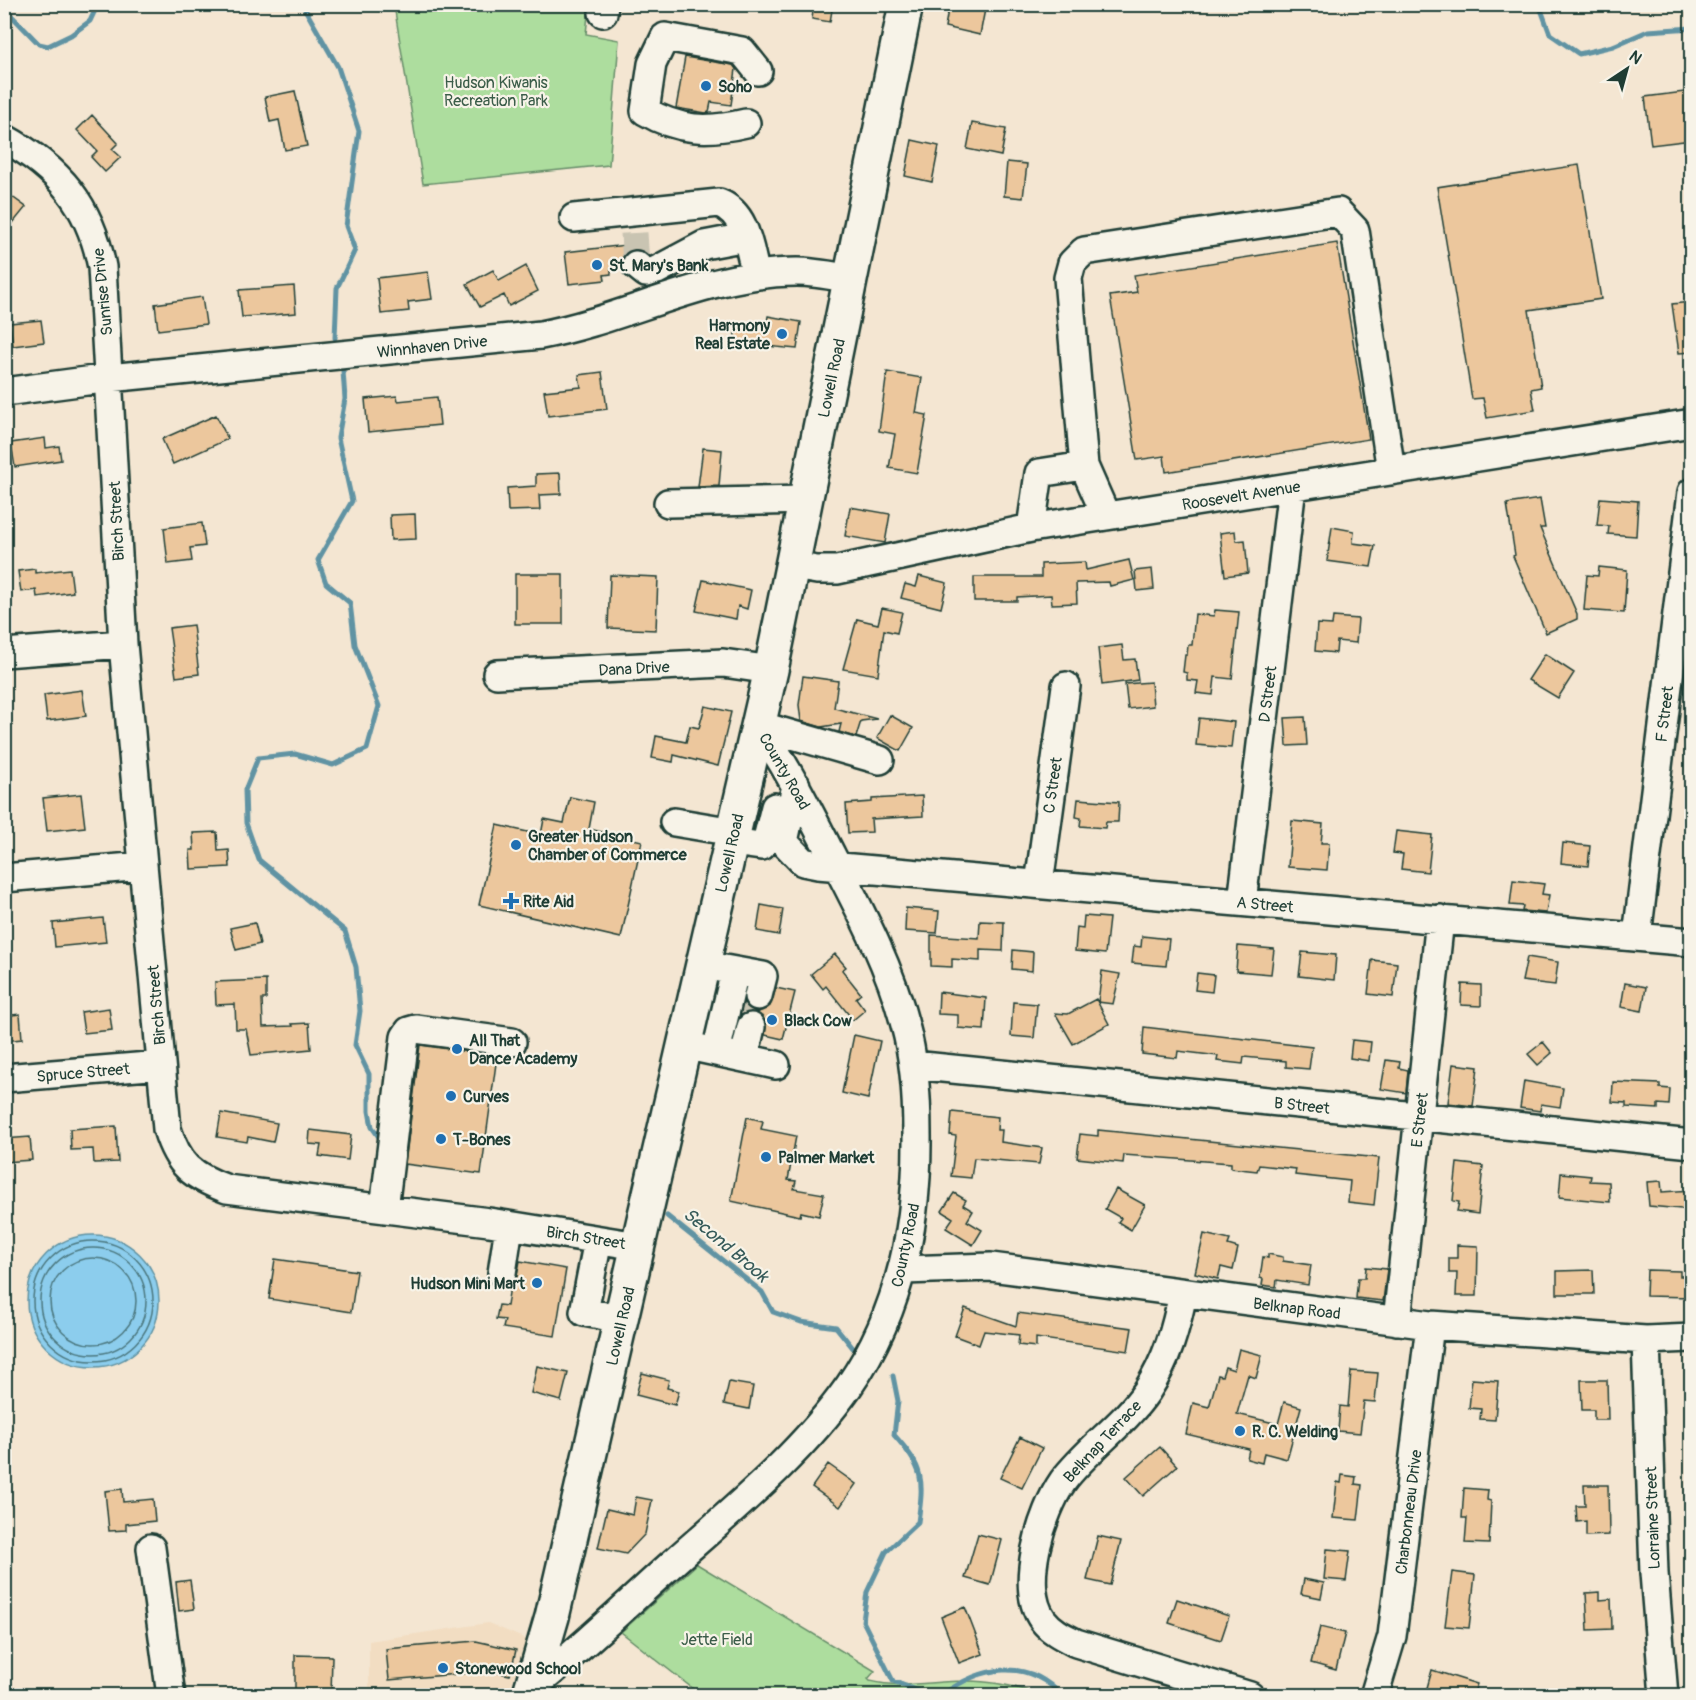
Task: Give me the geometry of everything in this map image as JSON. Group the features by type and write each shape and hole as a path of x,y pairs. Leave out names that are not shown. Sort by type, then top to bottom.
{"main road":[{"name":"Lowell Road","path":"530,1692 552,1617 771,670 906,4"}],"street":[{"path":"746,123 714,130 664,123 645,111 652,64 666,37 742,51 758,71"},
{"name":"Sunrise Drive","path":"4,138 56,176 83,208 92,226 102,267 109,378"},
{"path":"574,218 633,222 719,203 735,213 746,237 756,275"},
{"path":"1106,516 1084,465 1068,278 1072,263 1084,251 1338,212 1355,230 1391,471"},
{"path":"636,265 646,273 657,270 704,245 746,237"},
{"name":"Winnhaven Drive","path":"4,392 109,378 541,335 590,324 696,289 756,275 799,272 852,279"},
{"name":"Birch Street","path":"109,378 123,644 167,1129 174,1150 188,1169 207,1181 227,1189 509,1226 638,1246"},
{"name":"Roosevelt Avenue","path":"793,566 817,570 837,570 1031,528 1692,423"},
{"path":"1031,528 1039,473 1084,465"},
{"name":"D Street","path":"1242,902 1292,487"},
{"name":"F Street","path":"1636,936 1692,492"},
{"path":"668,503 807,500"},
{"path":"4,653 123,644"},
{"name":"Dana Drive","path":"497,674 723,663 771,670"},
{"name":"C Street","path":"1039,884 1066,686"},
{"path":"758,725 880,760"},
{"name":"County Road","path":"530,1692 585,1646 803,1442 850,1385 871,1349 904,1270 917,1174 913,1065 905,1024 890,980 838,867 790,775 758,725"},
{"path":"732,844 752,864 764,861 784,842 790,775"},
{"path":"674,822 732,844 761,846 767,839 790,775"},
{"name":"A Street","path":"784,842 804,861 838,867 1692,942"},
{"path":"4,878 142,866"},
{"name":"E Street","path":"1397,1321 1440,919"},
{"path":"703,964 748,984 731,1055"},
{"path":"731,1055 746,1025"},
{"path":"384,1209 405,1037 409,1031 416,1029 512,1042"},
{"path":"684,1045 776,1065"},
{"name":"Spruce Street","path":"4,1078 161,1065"},
{"name":"B Street","path":"913,1065 1692,1144"},
{"path":"502,1273 509,1226"},
{"path":"598,1240 584,1312 621,1319"},
{"name":"Belknap Road","path":"904,1270 991,1267 1430,1325 1646,1340 1692,1338"},
{"name":"Belknap Terrace","path":"1183,1293 1177,1326 1159,1372 1145,1394 1068,1476 1052,1501 1034,1560 1034,1601 1042,1619 1057,1633 1076,1643 1250,1695"},
{"name":"Charbonneau Drive","path":"1374,1695 1392,1636 1430,1325"},
{"name":"Lorraine Street","path":"1646,1340 1654,1573 1664,1695"},
{"path":"151,1548 171,1695"}],"shaded area":[{"name":"Stonewood School","path":"488,1623 528,1640 507,1696 369,1695 369,1641"}],"green space":[{"name":"Hudson Kiwanis Recreation Park","path":"394,5 589,5 586,34 619,40 609,165 423,184"},
{"name":"Jette Field","path":"697,1564 875,1671 868,1679 870,1681 905,1685 975,1681 1006,1685 1047,1695 701,1695 621,1632"},
{"path":"1059,1690 1078,1695 1047,1695"}],"water":[{"path":"93,1235 118,1240 140,1254 154,1276 159,1301 154,1326 140,1348 118,1362 93,1367 68,1362 46,1348 32,1326 27,1301 32,1276 46,1254 68,1240"}],"building":[{"path":"814,4 833,4 830,22 812,19"},
{"path":"949,4 986,4 980,35 945,27"},
{"name":"Soho","path":"685,57 733,65 736,69 731,105 711,102 709,112 706,113 676,108"},
{"path":"295,91 307,146 285,150 279,120 270,122 265,97"},
{"path":"1692,91 1692,140 1651,145 1645,97"},
{"path":"92,115 118,143 112,149 121,157 105,172 91,157 97,151 77,130"},
{"path":"972,123 1006,129 1001,156 967,149"},
{"path":"912,140 939,146 932,182 905,176"},
{"path":"1007,162 1027,164 1023,198 1004,196"},
{"path":"1579,165 1601,299 1529,310 1541,387 1531,389 1535,410 1487,418 1483,398 1472,399 1437,187"},
{"path":"4,191 26,207 4,234"},
{"path":"1337,243 1369,439 1166,472 1164,456 1137,460 1110,296 1137,292 1134,275"},
{"name":"St. Mary's Bank","path":"635,244 636,250 623,256 621,268 611,269 611,274 604,275 605,280 569,284 565,252"},
{"path":"526,266 538,291 509,306 504,295 480,307 467,284 493,270 499,281"},
{"path":"428,272 432,299 408,302 409,311 381,314 377,278"},
{"path":"294,286 296,313 242,317 239,290"},
{"path":"202,297 206,324 158,330 155,304"},
{"path":"1692,302 1692,352 1679,353 1672,304"},
{"name":"Harmony Real Estate","path":"768,316 801,322 797,349 734,343 736,326 766,328"},
{"path":"41,320 44,342 13,346 10,323"},
{"path":"602,372 607,409 548,416 544,391 581,387 579,375"},
{"path":"887,372 922,378 916,413 927,415 917,473 889,468 895,434 879,431"},
{"path":"397,396 398,401 437,397 440,425 368,432 365,399"},
{"path":"216,415 228,439 173,464 162,439"},
{"path":"45,438 46,448 59,446 61,460 15,467 11,443"},
{"path":"703,448 722,450 719,486 698,487"},
{"path":"560,473 561,494 539,495 540,510 508,511 507,488 536,486 536,474"},
{"path":"1600,498 1638,501 1636,536 1608,534 1609,526 1597,525"},
{"path":"1540,499 1545,528 1540,528 1577,614 1577,619 1546,633 1513,556 1515,555 1507,504"},
{"path":"850,507 890,514 885,543 845,536"},
{"path":"415,514 416,539 391,540 390,515"},
{"path":"202,523 205,546 190,548 192,561 168,564 164,528"},
{"path":"1332,527 1354,531 1353,543 1375,546 1371,567 1327,561"},
{"path":"1235,531 1236,541 1245,540 1248,573 1225,576 1220,533"},
{"path":"1129,560 1134,580 1110,586 1109,582 1076,583 1077,603 1052,604 1051,595 1017,597 1017,601 974,601 974,577 1041,577 1041,564 1085,562 1086,570"},
{"path":"1599,567 1627,570 1624,613 1584,610 1587,575 1598,576"},
{"path":"35,569 35,573 70,569 73,592 37,597 36,590 21,592 18,571"},
{"path":"1152,569 1154,589 1137,591 1135,571"},
{"path":"515,574 563,574 563,624 515,624"},
{"path":"610,575 658,577 656,630 608,628"},
{"path":"919,576 947,583 941,608 901,598 905,584 916,587"},
{"path":"703,580 751,590 747,609 738,606 736,619 696,611"},
{"path":"882,608 902,612 897,633 884,630 878,675 843,669 857,619 878,624"},
{"path":"1215,610 1239,612 1232,679 1215,677 1213,695 1196,693 1198,681 1187,680 1187,673 1183,672 1185,655 1187,655 1188,645 1192,645 1195,614 1214,616"},
{"path":"1333,617 1358,619 1356,643 1337,641 1336,653 1315,651 1317,624 1332,625"},
{"path":"193,625 199,674 176,677 169,628"},
{"path":"1122,645 1124,660 1135,659 1138,680 1102,685 1098,648"},
{"path":"1545,654 1574,673 1558,698 1528,680"},
{"path":"803,676 838,681 834,708 877,719 861,721 856,737 839,732 841,724 821,727 801,721 799,705"},
{"path":"1151,682 1153,706 1128,709 1125,684"},
{"path":"82,690 86,716 47,721 44,695"},
{"path":"705,706 731,712 718,766 674,755 673,762 652,758 656,736 686,742 690,726 699,728"},
{"path":"890,715 913,728 900,751 877,738"},
{"path":"1305,717 1307,745 1287,746 1285,718"},
{"path":"1199,718 1234,722 1231,748 1196,745"},
{"path":"81,794 85,827 47,831 43,798"},
{"path":"922,796 923,816 871,819 872,832 848,833 846,804 872,802 872,799"},
{"path":"570,797 594,802 589,829 642,841 621,938 479,905 497,825 541,835 544,819 564,823"},
{"path":"1078,799 1119,802 1118,822 1106,822 1105,828 1080,826 1081,818 1076,817"},
{"path":"1292,821 1323,824 1321,843 1329,843 1327,870 1288,867"},
{"path":"1396,831 1432,835 1428,872 1401,869 1403,854 1393,853"},
{"path":"217,832 218,851 229,850 230,867 191,869 190,850 194,850 193,833"},
{"path":"1563,843 1590,846 1588,866 1561,863"},
{"path":"1513,880 1544,884 1542,894 1549,895 1546,913 1522,911 1523,906 1510,905"},
{"path":"761,905 783,909 779,935 757,931"},
{"path":"906,908 939,911 937,933 905,931"},
{"path":"1084,916 1109,918 1105,954 1075,951 1077,927 1083,928"},
{"path":"103,918 106,942 55,947 53,923"},
{"path":"980,921 1004,922 1003,951 980,950 980,961 952,959 952,967 931,966 931,935 979,938"},
{"path":"255,923 260,944 236,950 230,928"},
{"path":"1142,936 1169,939 1166,966 1132,963 1134,946 1141,947"},
{"path":"1238,946 1274,949 1271,974 1236,971"},
{"path":"1013,950 1033,952 1032,971 1012,969"},
{"path":"1302,952 1336,955 1334,980 1299,976"},
{"path":"835,954 846,967 842,970 861,994 856,998 865,1010 853,1020 826,986 823,989 811,974"},
{"path":"1527,957 1558,962 1555,985 1522,981"},
{"path":"1372,960 1397,963 1393,997 1368,994"},
{"path":"1102,971 1120,974 1113,1004 1098,1002"},
{"path":"1197,973 1214,975 1212,992 1195,990"},
{"path":"266,980 266,999 262,999 263,1027 309,1023 311,1049 251,1055 246,1029 236,1029 235,1004 216,1005 215,982"},
{"path":"1625,983 1646,987 1642,1011 1621,1007"},
{"path":"1462,984 1481,985 1481,1006 1461,1005"},
{"name":"Black Cow","path":"776,988 795,992 783,1039 765,1035 766,1022 757,1013 770,1006"},
{"path":"939,992 986,998 984,1030 958,1028 958,1015 938,1014"},
{"path":"1096,999 1109,1024 1073,1044 1055,1013 1068,1014"},
{"path":"1013,1002 1037,1004 1034,1038 1011,1036"},
{"path":"109,1008 112,1030 84,1033 81,1012"},
{"path":"20,1014 22,1039 4,1041 4,1016"},
{"path":"1144,1027 1312,1047 1309,1069 1286,1067 1286,1061 1244,1057 1243,1064 1217,1061 1218,1056 1178,1051 1177,1058 1142,1054"},
{"path":"854,1035 880,1041 868,1099 842,1093"},
{"path":"1352,1040 1371,1042 1369,1061 1350,1058"},
{"path":"1543,1042 1552,1053 1538,1065 1528,1054"},
{"path":"420,1045 497,1056 481,1174 405,1164"},
{"path":"1386,1060 1400,1062 1399,1068 1408,1070 1406,1093 1381,1089"},
{"path":"1453,1064 1478,1067 1473,1106 1448,1103"},
{"path":"1524,1081 1563,1088 1560,1107 1541,1104 1540,1111 1520,1108"},
{"path":"1613,1082 1660,1084 1660,1088 1670,1089 1669,1105 1658,1104 1658,1109 1626,1107 1626,1103 1612,1102"},
{"path":"952,1112 998,1117 997,1130 1002,1130 1001,1142 1042,1148 1039,1164 974,1158 971,1178 951,1176 956,1136 950,1135"},
{"path":"221,1113 277,1123 273,1142 248,1137 247,1142 217,1137"},
{"path":"747,1117 763,1121 761,1129 796,1136 788,1180 796,1181 794,1189 824,1194 819,1216 801,1212 800,1216 731,1201"},
{"path":"116,1126 118,1162 94,1163 93,1149 71,1150 70,1129"},
{"path":"310,1130 351,1135 348,1160 319,1156 321,1145 309,1144"},
{"path":"1098,1130 1379,1158 1374,1205 1348,1202 1350,1181 1295,1175 1296,1169 1259,1165 1257,1171 1231,1168 1231,1163 1124,1155 1123,1163 1077,1158 1080,1134 1098,1136"},
{"path":"30,1137 32,1160 4,1162 4,1139"},
{"path":"1457,1163 1483,1166 1478,1214 1457,1211 1459,1202 1453,1201"},
{"path":"1561,1173 1591,1176 1590,1181 1609,1182 1610,1202 1559,1197"},
{"path":"1661,1181 1662,1192 1692,1190 1692,1210 1649,1206 1647,1182"},
{"path":"1116,1189 1145,1205 1131,1230 1118,1222 1121,1218 1105,1209"},
{"path":"954,1193 966,1200 963,1205 973,1211 967,1221 982,1230 973,1245 946,1228 953,1218 942,1211"},
{"path":"1204,1234 1230,1240 1228,1245 1238,1248 1233,1270 1221,1267 1218,1279 1195,1273"},
{"path":"1457,1245 1478,1246 1477,1296 1456,1296 1457,1273 1449,1273 1449,1258 1457,1258"},
{"path":"1268,1254 1283,1257 1283,1261 1311,1265 1308,1285 1277,1280 1276,1287 1262,1285 1263,1279 1260,1278 1263,1257 1268,1258"},
{"path":"275,1259 357,1271 351,1312 269,1299"},
{"path":"520,1261 566,1269 555,1336 503,1328 505,1320 496,1319 499,1305 507,1306 510,1286 517,1276"},
{"path":"1366,1267 1387,1269 1383,1301 1356,1298 1358,1278 1365,1278"},
{"path":"1593,1270 1594,1294 1557,1294 1557,1271"},
{"path":"1647,1270 1680,1271 1680,1276 1692,1276 1692,1297 1646,1296"},
{"path":"965,1308 1016,1326 1018,1313 1132,1328 1128,1351 1036,1338 1036,1347 1018,1345 1019,1335 984,1331 979,1345 955,1336"},
{"name":"R. C. Welding","path":"1239,1349 1262,1355 1256,1378 1248,1375 1237,1414 1278,1424 1284,1402 1301,1407 1287,1459 1264,1453 1262,1463 1247,1459 1249,1449 1186,1434 1193,1403 1209,1407 1218,1375 1222,1376 1225,1367 1234,1370"},
{"path":"537,1366 568,1373 561,1401 531,1393"},
{"path":"1351,1371 1378,1373 1375,1402 1364,1401 1360,1433 1338,1431 1340,1406 1348,1407"},
{"path":"642,1373 669,1380 667,1388 679,1391 675,1405 636,1395"},
{"path":"1472,1379 1498,1381 1495,1420 1480,1419 1481,1409 1469,1408"},
{"path":"1581,1380 1607,1380 1608,1420 1594,1420 1594,1410 1582,1410"},
{"path":"729,1382 753,1386 749,1409 724,1404"},
{"path":"1020,1437 1042,1448 1022,1488 1000,1478"},
{"path":"1160,1447 1177,1466 1143,1496 1126,1477"},
{"path":"828,1464 856,1484 840,1507 812,1487"},
{"path":"1342,1475 1356,1477 1355,1484 1362,1485 1358,1520 1333,1518 1337,1482 1341,1483"},
{"path":"1584,1485 1608,1485 1609,1535 1586,1536 1586,1521 1577,1522 1576,1506 1585,1506"},
{"path":"1464,1488 1488,1490 1487,1500 1491,1501 1489,1544 1465,1543 1467,1518 1462,1518"},
{"path":"122,1489 123,1502 153,1499 155,1521 126,1524 126,1530 109,1531 105,1491"},
{"path":"636,1497 652,1500 645,1534 626,1554 598,1548 607,1509 633,1515"},
{"path":"978,1534 1002,1540 990,1585 965,1578"},
{"path":"1098,1536 1121,1541 1110,1585 1087,1580"},
{"path":"1327,1549 1350,1551 1346,1581 1324,1579"},
{"path":"1452,1572 1475,1575 1469,1628 1445,1626"},
{"path":"1304,1579 1324,1583 1321,1598 1301,1594"},
{"path":"190,1580 194,1609 179,1611 176,1582"},
{"path":"1600,1592 1600,1600 1611,1599 1612,1629 1588,1630 1586,1593"},
{"path":"1177,1599 1229,1616 1221,1640 1169,1623"},
{"path":"965,1607 983,1654 959,1663 941,1617"},
{"path":"1320,1627 1345,1633 1336,1670 1311,1663"},
{"path":"476,1641 516,1650 510,1675 468,1666 469,1673 389,1680 386,1649"},
{"path":"295,1655 332,1656 331,1695 295,1695"},
{"path":"1432,1670 1477,1684 1473,1695 1425,1695"}],"waterway":[{"name":"Second Brook","path":"4,8 39,44 48,46 71,35 90,21 98,4"},
{"name":"Second Brook","path":"302,4 338,67 359,131 346,226 355,250 337,288 335,338"},
{"path":"1539,4 1550,34 1579,54 1613,46 1648,31 1692,28"},
{"name":"Second Brook","path":"343,371 345,399 338,438 352,501 318,560 326,583 350,603 355,645 379,706 367,749 333,765 295,754 258,758 245,790 246,823 259,860 345,931 356,967 360,1011 355,1045 369,1074 369,1111 372,1127 379,1137"},
{"name":"Second Brook","path":"667,1216 762,1292 773,1312 801,1322 836,1327 853,1348"},
{"name":"Second Brook","path":"893,1376 898,1401 894,1435 911,1456 920,1475 920,1507 918,1522 886,1552 867,1592 863,1621 893,1681 930,1696"},
{"name":"Second Brook","path":"941,1696 971,1678 1003,1670 1034,1675 1062,1696"}],"tunnel":[{"path":"634,233 636,265"},
{"path":"740,1023 747,993"}],"place":[{"name":"Soho","path":"706,86"},
{"name":"St. Mary's Bank","path":"597,265"},
{"name":"Harmony Real Estate","path":"782,334"},
{"name":"Greater Hudson Chamber of Commerce","path":"516,845"},
{"name":"Rite Aid","path":"511,901"},
{"name":"Black Cow","path":"772,1020"},
{"name":"All That Dance Academy","path":"457,1049"},
{"name":"Curves","path":"451,1096"},
{"name":"T-Bones","path":"441,1139"},
{"name":"Palmer Market","path":"766,1157"},
{"name":"Hudson Mini Mart","path":"537,1283"},
{"name":"R. C. Welding","path":"1240,1431"},
{"name":"Stonewood School","path":"443,1668"}]}
